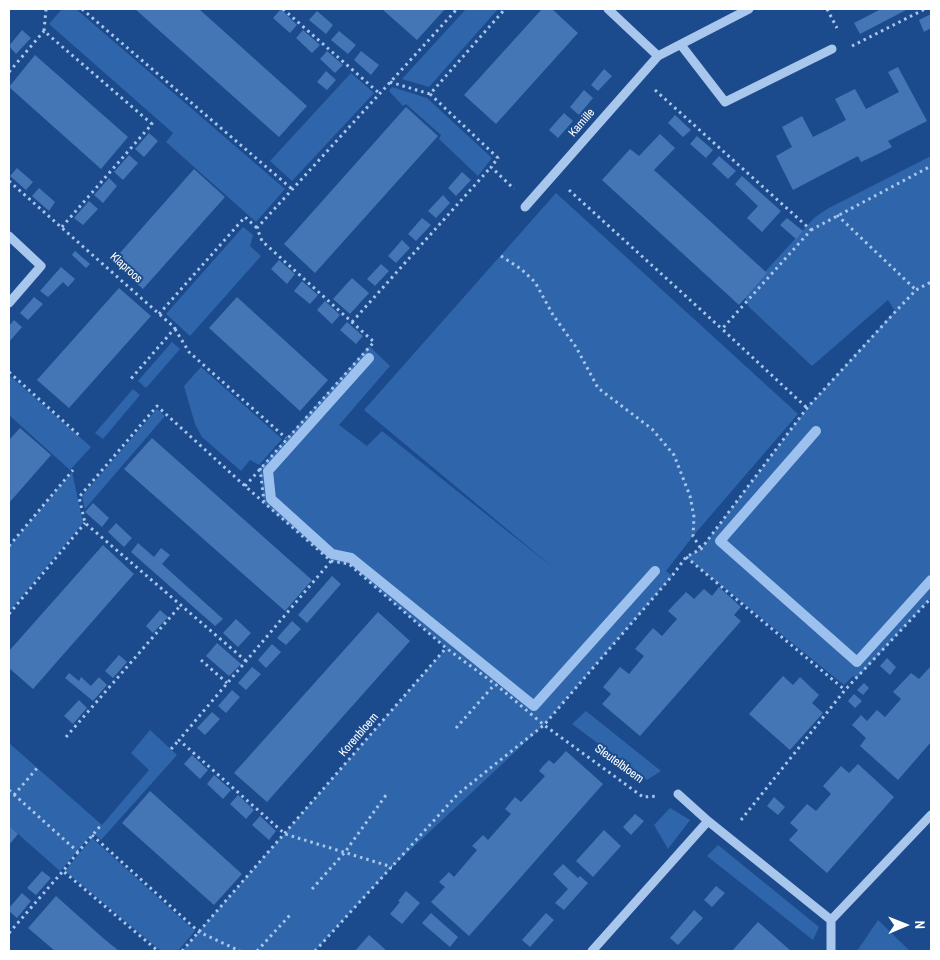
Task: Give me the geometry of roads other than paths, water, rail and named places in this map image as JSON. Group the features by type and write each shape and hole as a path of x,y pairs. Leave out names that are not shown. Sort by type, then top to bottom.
{"street":[{"path":"608,9 658,56"},
{"name":"Kamille","path":"527,205 658,56 749,9"},
{"path":"681,44 725,102 832,49"},
{"path":"9,236 41,266 9,303"},
{"path":"678,794 708,821 832,920"},
{"path":"831,951 832,920 931,815"},
{"path":"592,951 708,821"}],"waterway":[{"path":"369,358 268,471 271,499 332,554 351,558 534,706 655,571"},
{"path":"816,431 720,541 857,662 931,580"}]}
